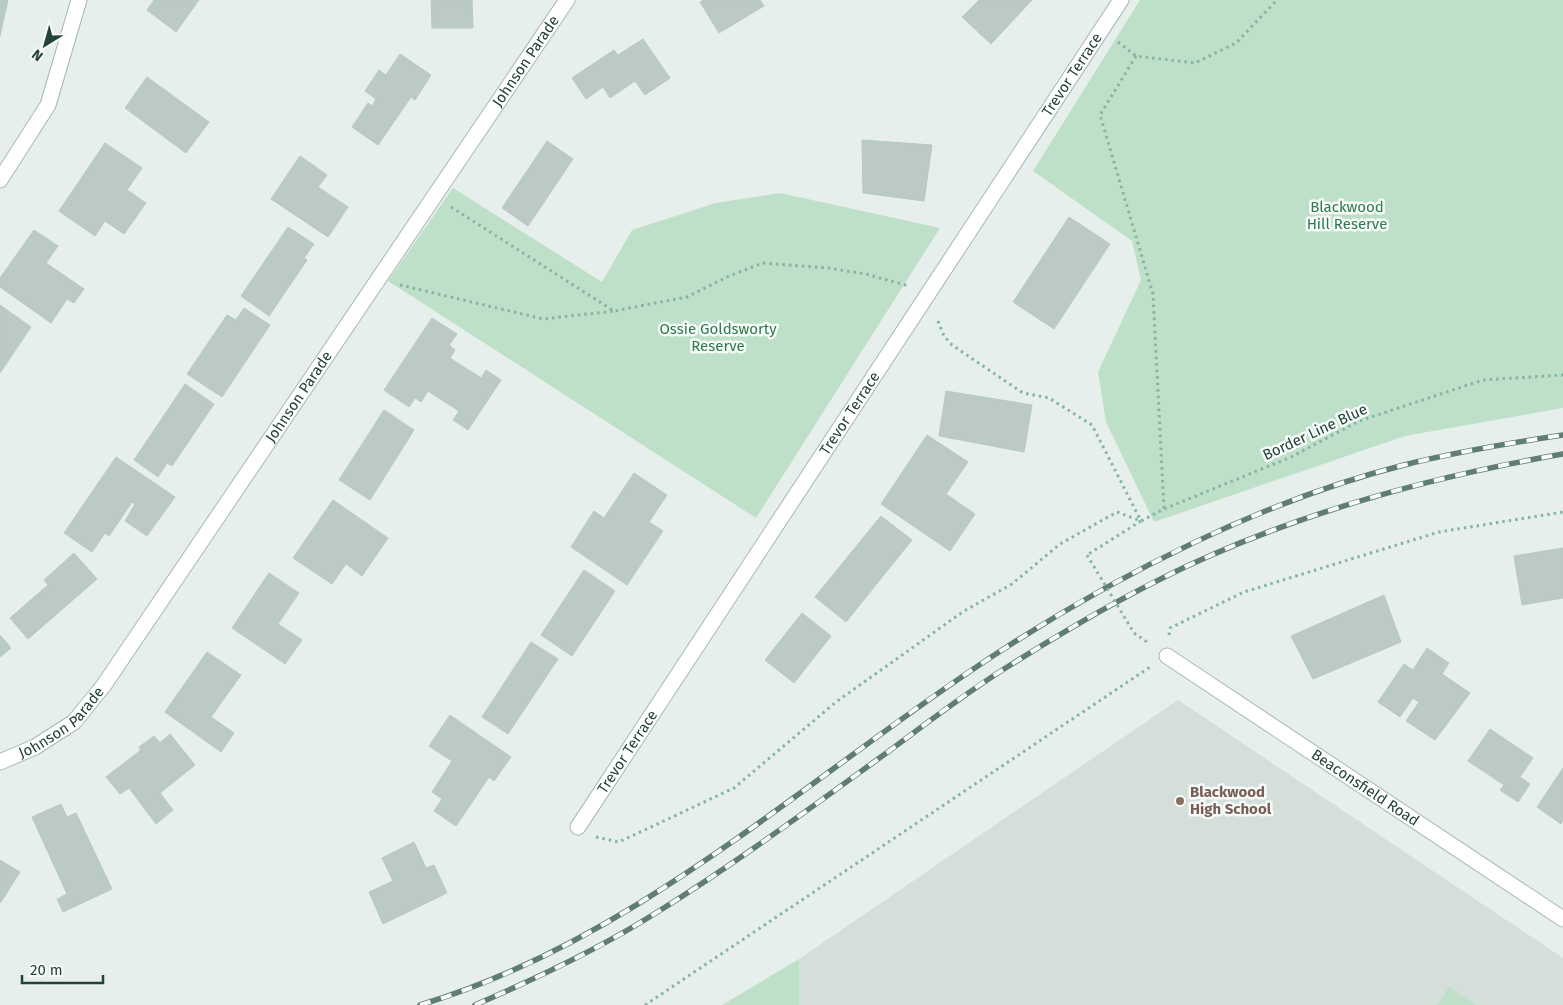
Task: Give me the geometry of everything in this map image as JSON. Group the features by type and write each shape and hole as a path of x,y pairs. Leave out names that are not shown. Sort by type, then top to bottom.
{"street":[{"path":"0,180 48,106 79,0"},
{"name":"Johnson Parade","path":"0,762 36,747 74,722 104,684 566,0"},
{"name":"Trevor Terrace","path":"578,827 1121,0"},
{"name":"Beaconsfield Road","path":"1167,656 1563,919"}],"path":[{"path":"1101,30 1136,56 1194,64 1236,42 1277,0"},
{"path":"1136,56 1100,115 1153,294 1164,509"},
{"path":"434,196 614,311"},
{"path":"378,280 543,320 614,311 687,297 729,276 763,264 828,268 866,274 930,292"},
{"path":"940,314 937,322 944,336 952,345 1023,392 1049,398 1092,425 1142,521"},
{"name":"Border Line Blue","path":"1134,633 1087,555 1142,521 1164,509 1291,457 1359,421 1483,380 1563,375"},
{"path":"578,827 596,836 619,842 734,788 836,702 964,611 1012,584 1060,544 1117,512 1142,521"},
{"path":"646,1005 1167,656 1170,628 1244,592 1439,532 1563,512"}],"shaded area":[{"name":"Blackwood High School","path":"1178,700 1563,958 1563,1005 799,1005 799,959"}],"green space":[{"name":"Blackwood Hill Reserve","path":"1140,0 1563,0 1563,408 1405,436 1154,522 1106,422 1098,372 1141,280 1132,241 1033,171"},
{"name":"Ossie Goldsworty Reserve","path":"453,188 602,282 632,230 716,203 780,193 940,228 756,518 388,281"},
{"path":"799,959 799,1005 722,1005"},
{"path":"1449,987 1476,1005 1437,1005"}],"building":[{"path":"0,0 8,0 0,36"},
{"path":"154,0 199,0 176,32 147,10"},
{"path":"431,0 472,0 473,28 432,28"},
{"path":"703,0 760,0 764,6 719,33 700,2"},
{"path":"979,0 1032,0 991,44 962,17"},
{"path":"643,39 670,78 645,95 635,81 610,98 603,87 586,99 572,78 614,50 618,55"},
{"path":"400,54 431,75 415,100 411,97 378,145 352,127 368,103 372,106 376,99 365,91 379,70 386,75"},
{"path":"147,77 209,122 186,153 125,108"},
{"path":"862,140 932,145 924,201 863,193"},
{"path":"547,141 573,159 528,226 502,208"},
{"path":"105,143 142,168 127,190 146,203 124,234 105,221 95,236 59,211"},
{"path":"300,156 327,175 318,187 348,207 328,237 271,199"},
{"path":"1069,217 1110,244 1054,329 1013,302"},
{"path":"288,227 314,244 304,258 307,260 269,316 241,296"},
{"path":"34,230 58,246 46,263 84,289 74,303 67,299 51,323 0,287 0,278"},
{"path":"0,305 31,327 0,373"},
{"path":"244,308 270,325 222,397 187,374 227,315 236,320"},
{"path":"432,318 457,334 449,345 455,350 450,358 481,378 486,370 501,380 468,430 453,420 459,411 428,391 421,402 415,398 409,407 384,390"},
{"path":"185,384 214,404 172,466 167,463 158,477 134,460"},
{"path":"946,391 1032,405 1024,452 939,436"},
{"path":"384,410 414,430 370,500 339,480"},
{"path":"927,435 968,462 946,494 975,514 950,551 881,504"},
{"path":"116,457 175,497 147,536 125,521 135,504 132,502 109,536 105,533 92,552 64,533"},
{"path":"634,473 667,495 649,522 663,531 627,585 571,547 594,511 604,518"},
{"path":"333,500 388,538 362,576 346,564 332,584 293,558"},
{"path":"881,516 912,540 846,622 815,597"},
{"path":"1563,548 1563,598 1522,605 1514,556"},
{"path":"74,553 97,579 28,639 10,618 48,585 44,580"},
{"path":"584,570 615,591 572,656 541,635"},
{"path":"269,573 299,593 278,624 302,640 285,664 232,628"},
{"path":"1384,595 1401,642 1313,679 1291,636"},
{"path":"802,613 831,636 794,683 765,660"},
{"path":"0,635 11,648 0,657"},
{"path":"531,642 558,659 508,734 482,717"},
{"path":"1427,648 1449,663 1442,674 1470,693 1435,740 1406,721 1419,702 1413,698 1400,717 1378,702 1404,664 1413,670"},
{"path":"207,652 241,675 211,717 234,733 221,752 165,712"},
{"path":"450,715 511,757 494,781 489,777 456,826 434,811 442,799 432,792 452,761 429,746"},
{"path":"1490,729 1533,758 1520,777 1530,784 1518,802 1500,790 1504,785 1468,761"},
{"path":"170,734 195,765 160,793 173,810 156,824 129,788 120,794 106,777 141,750 139,747 154,736 160,743"},
{"path":"1563,768 1563,820 1561,824 1537,807"},
{"path":"61,804 67,817 76,813 112,889 63,912 57,899 67,894 32,817"},
{"path":"414,842 426,868 434,865 447,893 383,924 369,892 393,881 382,858"},
{"path":"0,860 20,872 1,902 0,902"}],"railway":[{"path":"420,1005 500,976 576,939 650,897 721,850 929,699 999,652 1093,595 1194,542 1299,498 1352,480 1443,456 1563,435"},
{"path":"475,1005 564,964 651,916 770,837 996,674 1083,621 1157,581 1250,539 1337,508 1472,472 1563,454"}],"place":[{"name":"Blackwood High School","path":"1180,801"}]}
